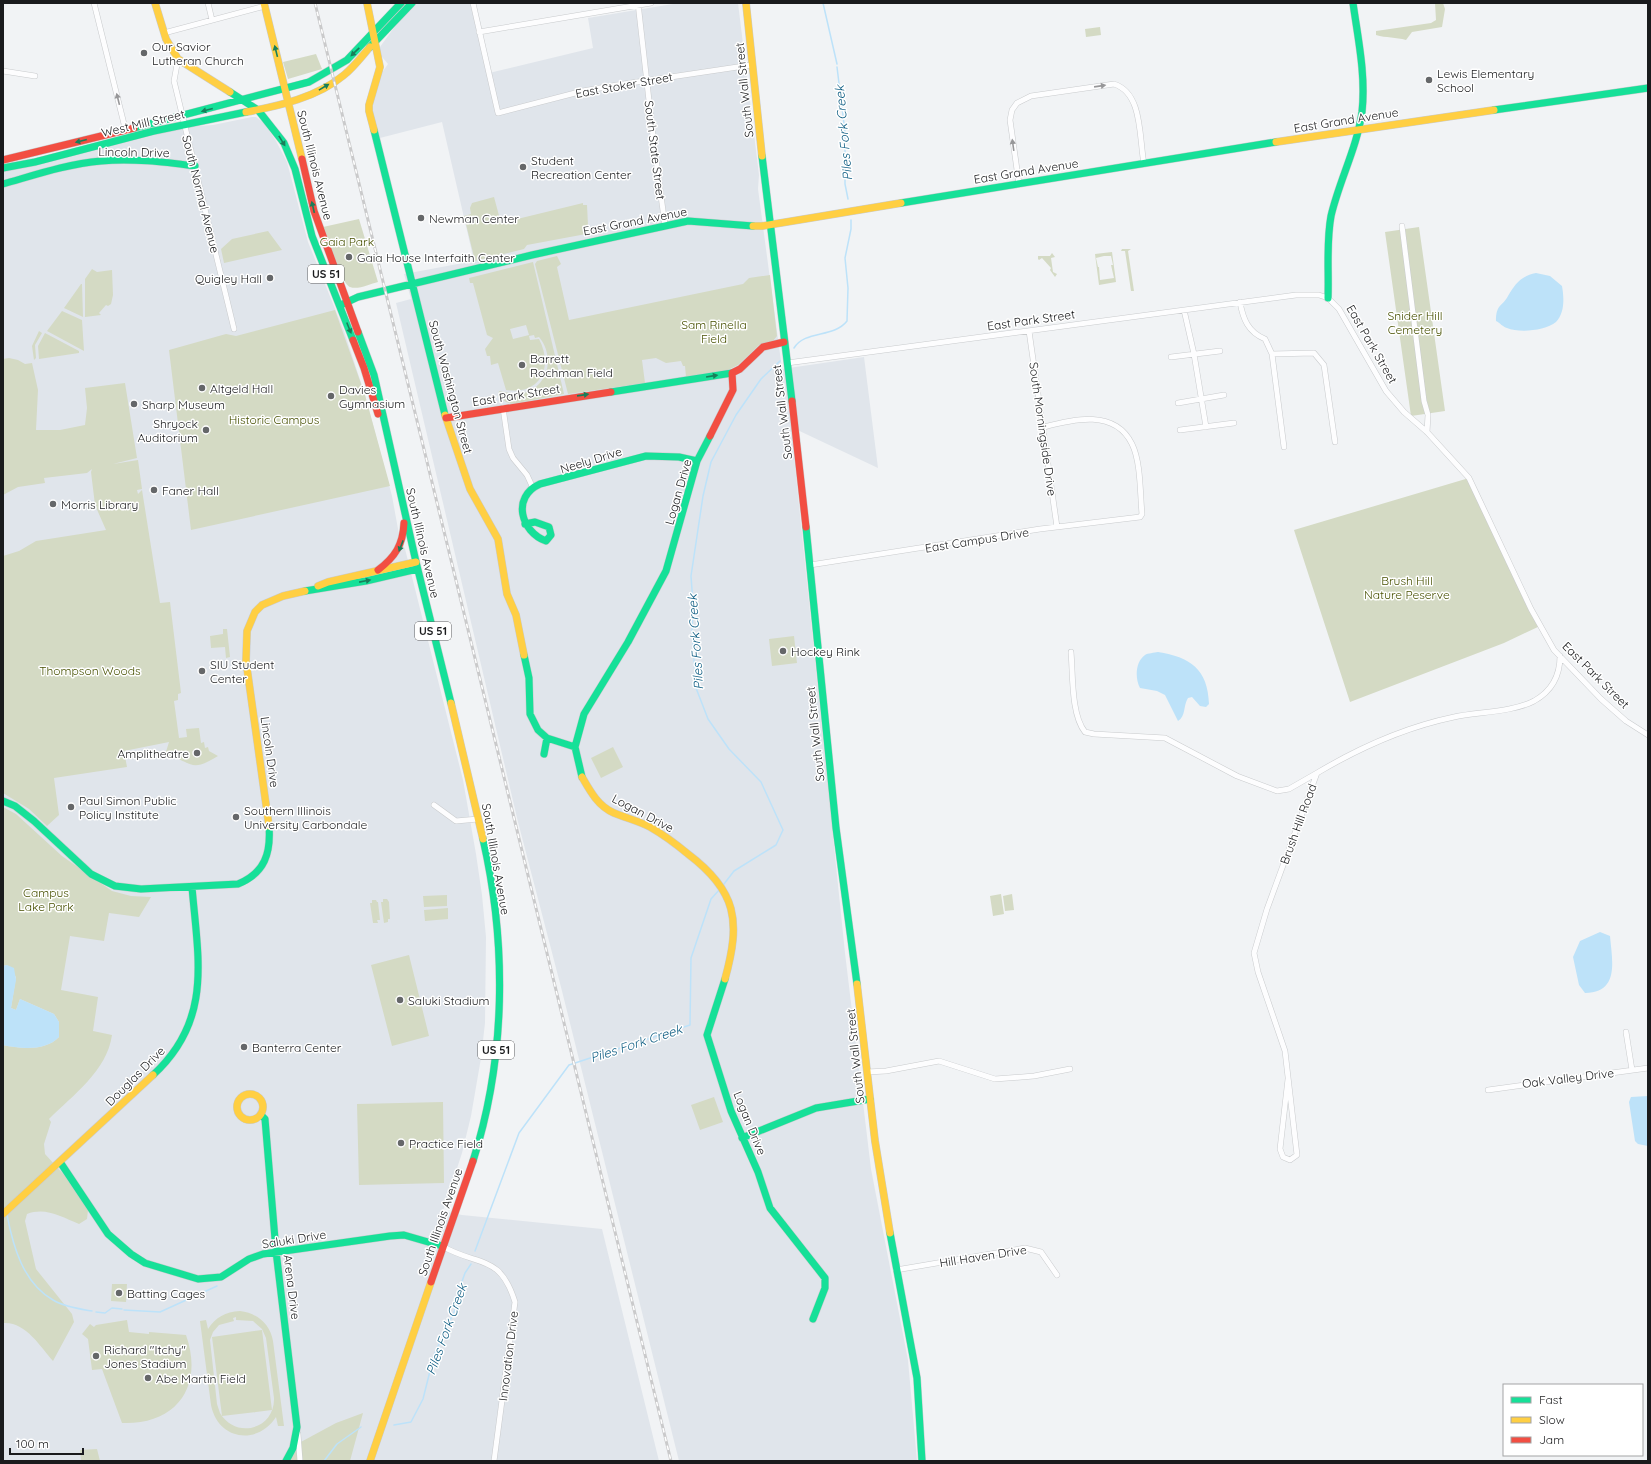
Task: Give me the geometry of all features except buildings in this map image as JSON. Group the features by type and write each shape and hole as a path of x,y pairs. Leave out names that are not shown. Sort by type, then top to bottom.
{"main road":[{"name":"US 51","path":"155,3 164,34 172,52 178,59"},
{"name":"South Washington Street","path":"366,3 376,42 380,67 379,77 369,99 369,111 446,418 470,489 498,539 507,594 516,615 529,678 530,714 538,730 547,738"},
{"name":"West Mill Street","path":"3,168 35,162 182,116 309,82 337,67 357,51 401,3"},
{"name":"West Mill Street","path":"3,160 127,134 258,110 288,102 320,90 344,75 412,3"},
{"name":"South Wall Street","path":"746,3 769,224 787,363 810,565 836,828 860,1003 875,1140 896,1270 917,1378 922,1461"},
{"path":"1328,298 1328,247 1331,216 1345,168 1359,129 1363,97 1362,74 1353,3"},
{"name":"South Illinois Avenue","path":"264,5 286,89 318,224 374,375 388,443 485,846 496,913 500,987 497,1047 489,1098 479,1142 456,1213 442,1246 414,1335 370,1461"},
{"path":"369,13 377,18 385,19"},
{"path":"360,59 373,58 380,67"},
{"name":"South Illinois Avenue","path":"178,59 258,110 275,130 288,152 295,169 312,236 364,368 388,443"},
{"name":"East Grand Avenue","path":"339,305 358,298 532,254 665,225 703,220 736,226 769,224 1359,129 1648,88"},
{"name":"Lincoln Drive","path":"3,184 68,166 108,160 195,166"},
{"path":"732,373 740,369 763,347 784,342"},
{"name":"East Park Street","path":"446,418 732,373"},
{"name":"Logan Drive","path":"732,373 733,390 697,461 666,571 628,642 584,714 575,748 581,775 592,794 601,804 612,812 650,827 673,842 708,869 722,886 731,908 733,921 732,954 707,1035 731,1111 758,1172 770,1208 825,1278 825,1288 813,1319"},
{"name":"Neely Drive","path":"533,488 580,476 610,464 635,458 670,455 697,461"},
{"path":"525,524 521,512 522,505 527,493 533,488"},
{"path":"378,570 395,558 403,543 405,512"},
{"path":"313,589 336,580 378,570 417,565"},
{"name":"Lincoln Drive","path":"3,801 14,806 34,821 91,874 104,882 125,888 192,887 238,884 250,879 264,865 270,836 246,661 247,631 255,612 262,605 283,596 366,580 417,565"},
{"path":"544,754 547,738 575,748"},
{"name":"Douglas Drive","path":"3,1214 168,1061 183,1036 194,1009 199,979 192,887"},
{"path":"742,1138 816,1108 870,1099"},
{"name":"Arena Drive","path":"261,1115 265,1119 276,1251 297,1427 293,1448 286,1461"},
{"name":"Saluki Drive","path":"60,1162 108,1234 131,1254 145,1263 175,1273 206,1279 227,1274 249,1259 276,1251 404,1235 442,1246"}],"street":[{"path":"94,3 127,134"},
{"path":"208,3 212,20"},
{"path":"473,3 479,32 651,3"},
{"name":"South State Street","path":"638,4 646,80 665,225"},
{"path":"164,34 264,5"},
{"name":"East Stoker Street","path":"479,32 498,113 582,91 752,65"},
{"name":"South Normal Avenue","path":"178,59 174,81 234,329"},
{"path":"3,71 35,76"},
{"path":"1019,184 1012,140 1010,114 1017,103 1031,96 1114,84 1120,86 1126,90 1135,103 1144,164"},
{"path":"1402,226 1423,394 1428,415 1427,432"},
{"name":"East Park Street","path":"787,363 1029,332 1240,302 1308,294 1328,298 1344,315 1386,391 1404,412 1427,432 1469,478 1531,609 1554,650 1601,700 1626,721 1648,735"},
{"path":"1240,302 1243,317 1248,326 1256,335 1265,339 1272,354 1284,447"},
{"path":"1184,310 1194,354 1200,399 1206,427"},
{"name":"South Morningside Drive","path":"1029,332 1044,427 1057,527"},
{"path":"1171,357 1220,351"},
{"path":"1272,354 1314,353 1324,365 1335,442"},
{"path":"1178,403 1224,395"},
{"path":"503,408 509,449 513,458 527,475 533,488"},
{"name":"East Campus Drive","path":"810,565 1057,527 1111,522 1140,517 1142,514 1133,445 1123,432 1107,422 1092,418 1068,420 1044,427"},
{"path":"1180,430 1234,423"},
{"path":"1071,652 1076,709 1078,719 1085,732 1094,734 1165,738 1237,776 1277,791 1289,789 1317,773"},
{"name":"Brush Hill Road","path":"1288,1079 1280,1149 1283,1157 1290,1160 1298,1155 1298,1149 1285,1051 1258,972 1255,960 1255,947 1317,773 1356,751 1415,727 1455,716 1515,707 1534,701 1545,693 1559,674 1560,656"},
{"path":"434,805 456,821 478,819"},
{"path":"1626,1032 1632,1070"},
{"path":"867,1072 939,1061 994,1079 1034,1076 1070,1069"},
{"name":"Oak Valley Drive","path":"1488,1090 1648,1068"},
{"name":"Innovation Drive","path":"442,1246 453,1252 497,1269 504,1276 510,1287 515,1302 494,1461"},
{"name":"Hill Haven Drive","path":"896,1270 1025,1248 1041,1252 1057,1275"},
{"path":"297,1427 300,1461"}],"shaded area":[{"path":"412,3 473,3 489,73 593,48 588,18 679,3 738,3 759,175 758,189 782,369 864,357 878,468 791,427 845,953 871,1169 908,1360 917,1461 679,1461 562,991 518,822 396,303 411,299 404,274 474,261 442,122 376,139 369,111 379,77 388,64 377,51"},
{"name":"Southern Illinois University Carbondale","path":"256,117 264,123 287,162 308,242 344,331 365,395 392,496 400,540 405,549 463,780 476,854 486,937 485,1023 481,1058 471,1116 462,1153 443,1211 462,1215 602,1229 659,1461 3,1461 3,170 171,128 213,125"}],"green space":[{"path":"1435,3 1443,3 1445,9 1442,27 1412,32 1406,40 1376,35 1376,31 1431,23 1436,20"},
{"path":"1100,27 1101,35 1086,37 1085,29"},
{"path":"316,54 322,69 288,79 283,62"},
{"path":"494,197 501,223 583,203 583,205 587,205 588,225 586,234 527,245 524,249 475,261 464,216 471,214 470,208 472,203"},
{"name":"Gaia Park","path":"359,219 378,282 353,288 346,284 342,277 334,260 323,227"},
{"name":"Snider Hill Cemetery","path":"1419,227 1445,411 1411,416 1385,232"},
{"path":"268,231 282,250 224,263 221,249 232,239"},
{"path":"1122,249 1131,249 1128,251 1134,291 1131,291 1125,251 1121,251"},
{"path":"1112,252 1116,282 1099,285 1095,254","holes":["1111,256 1113,265 1111,265 1114,278 1100,280 1099,267 1096,258"]},
{"path":"1052,253 1055,257 1051,258 1053,272 1057,274 1055,277 1050,270 1051,268 1042,258 1039,260 1038,259 1038,256 1050,256"},
{"name":"Sam Rinella Field","path":"557,256 561,264 557,267 569,320 743,284 749,278 770,275 777,336 773,341 759,345 738,365 728,370 686,377 685,366 683,366 681,361 666,363 656,358 642,360 645,383 568,394 535,264 537,261"},
{"path":"533,262 564,394 512,404 506,402 498,396 499,391 521,394 539,384 547,370 547,353 539,337 535,338 534,335 529,336 530,340 539,339 543,350 545,360 541,377 535,384 528,388 506,390 498,363 491,365 490,356 487,356 485,349 493,338 487,335 473,283 470,283 469,278","holes":["526,325 529,335 513,339 510,329"]},
{"path":"92,269 97,272 112,270 113,295 111,304 108,306 106,305 99,313 101,315 85,317 85,279"},
{"path":"82,284 83,317 64,308"},
{"name":"Historic Campus","path":"335,310 365,395 390,486 191,530 169,350 226,334 236,336"},
{"path":"62,311 82,320 84,351 47,331"},
{"path":"39,331 42,333 35,345 36,358 34,360 32,346"},
{"path":"45,333 79,351 79,353 39,359 38,346"},
{"name":"Thompson Woods","path":"9,358 18,360 25,364 32,363 38,390 36,430 60,430 85,425 87,408 85,388 125,383 137,458 113,464 138,460 142,489 137,490 138,494 142,490 160,603 170,602 181,693 178,694 178,700 174,701 179,738 187,737 186,729 199,728 201,743 204,742 205,748 208,747 209,751 218,756 201,764 191,764 165,755 169,742 124,751 127,767 54,778 59,815 47,826 29,809 3,793 3,556 19,551 36,541 106,530 95,505 91,472 92,469 87,473 44,478 45,483 18,487 3,495 3,359"},
{"name":"Brush Hill Nature Peserve","path":"1469,478 1540,626 1504,643 1350,702 1294,530"},
{"path":"223,629 227,629 230,657 226,658 225,647 211,648 210,636 223,634"},
{"name":"Hockey Rink","path":"794,636 797,663 772,666 769,639"},
{"path":"613,747 623,767 601,778 591,758"},
{"name":"Campus Lake Park","path":"3,807 16,814 62,856 112,891 131,896 151,897 139,917 109,913 104,941 70,936 61,990 98,997 93,1031 112,1035 109,1048 103,1060 88,1082 49,1119 51,1122 44,1144 45,1154 65,1176 88,1210 87,1219 79,1224 47,1212 34,1212 27,1214 25,1221 36,1269 72,1314 74,1322 53,1361 25,1330 11,1323 3,1323 3,1045 33,1048 47,1045 54,1042 59,1037 59,1022 54,1014 20,999 16,1010 11,1008 16,977 7,965 3,966"},
{"path":"1001,894 1004,914 993,916 990,896"},
{"path":"1012,894 1014,910 1005,911 1003,896"},
{"path":"447,895 447,906 424,907 423,896"},
{"path":"383,899 387,899 389,902 390,919 388,919 388,922 384,923 381,902 383,902"},
{"path":"372,900 376,900 378,902 380,920 377,920 378,923 373,923 370,903 372,903"},
{"path":"448,908 448,919 425,921 424,910"},
{"name":"Saluki Stadium","path":"409,955 429,1036 392,1046 371,965"},
{"path":"714,1097 723,1122 700,1130 691,1105"},
{"name":"Practice Field","path":"443,1102 444,1183 359,1185 357,1104"},
{"name":"Batting Cages","path":"112,1284 127,1284 126,1302 111,1301"},
{"path":"240,1311 252,1314 262,1320 269,1329 273,1341 284,1426 278,1426 276,1417 268,1426 259,1432 249,1435 239,1435 230,1432 221,1426 215,1417 211,1405 200,1321 206,1320 208,1329 214,1321 221,1316","holes":["236,1317 236,1320 253,1321 262,1329 266,1338 274,1398 273,1409 262,1423 253,1427 244,1428 235,1426 227,1421 220,1413 217,1404 210,1340 213,1332 219,1325 234,1321 233,1318"]},
{"name":"Abe Martin Field","path":"127,1320 129,1332 186,1335 191,1354 191,1371 188,1386 181,1399 171,1409 158,1417 141,1422 122,1423 102,1369 92,1370 88,1339 82,1334 90,1324 94,1327 96,1325"},
{"path":"262,1330 272,1410 222,1416 212,1337"},
{"path":"363,1413 350,1461 286,1461 299,1443 336,1423"},
{"path":"97,1449 100,1461 81,1461 80,1450"}],"water":[{"path":"1536,273 1550,276 1562,286 1563,305 1559,318 1551,325 1539,329 1525,331 1512,330 1504,327 1496,321 1498,309 1522,278"},
{"path":"1158,652 1179,657 1188,661 1201,673 1208,692 1209,704 1206,707 1200,706 1192,697 1188,698 1181,719 1178,721 1165,695 1157,691 1140,688 1137,680 1139,662 1146,654"},
{"path":"1600,932 1610,936 1612,955 1611,974 1609,981 1604,987 1596,992 1585,993 1579,985 1573,957 1580,941"},
{"path":"7,965 14,968 16,980 11,1008 16,1010 20,999 54,1014 59,1022 59,1037 54,1042 33,1048 3,1045 3,966"},
{"path":"1648,1096 1648,1146 1638,1144 1635,1141 1629,1102 1631,1097"}],"waterway":[{"name":"Piles Fork Creek","path":"823,3 837,64"},
{"name":"Piles Fork Creek","path":"837,67 845,132 845,184 848,199"},
{"name":"Piles Fork Creek","path":"794,348 799,342 812,336 835,330 847,321 848,288 845,258 851,229 851,220"},
{"name":"Piles Fork Creek","path":"724,884 734,871 776,845 783,830 761,782 729,749 708,719 696,688 692,632 693,604 691,576 703,496 711,462 736,415 761,379 780,361"},
{"name":"Piles Fork Creek","path":"475,1251 519,1133 569,1065 690,1025 691,958 711,899 720,889"},
{"path":"7,1215 16,1251 21,1263 34,1284 43,1293 57,1302 92,1311"},
{"name":"Piles Fork Creek","path":"394,1425 411,1422 423,1399 434,1355 459,1301 460,1287 465,1273 471,1264"},
{"path":"124,1310 160,1312 217,1286"},
{"path":"96,1312 105,1313 112,1308 122,1309"},
{"name":"Piles Fork Creek","path":"324,1461 337,1444 361,1427"}],"railway":[{"path":"315,3 671,1461"}],"traffic: fast":[{"path":"134,128 309,82 347,60 401,3"},
{"path":"370,47 412,3"},
{"path":"1328,298 1329,226 1334,203 1356,139 1362,112 1362,71 1353,3"},
{"path":"1494,110 1648,88"},
{"path":"230,92 258,110 284,143 295,169 312,236 353,340"},
{"path":"3,168 35,162 154,131 246,112"},
{"path":"374,130 445,415"},
{"path":"901,203 1276,142"},
{"path":"762,156 792,401"},
{"path":"3,184 63,167 88,162 136,160 195,166"},
{"path":"343,304 358,297 532,255 688,221 753,226"},
{"path":"358,332 374,375 416,562 451,703"},
{"path":"611,392 732,373"},
{"path":"582,777 575,747 584,714 628,642 666,571 697,461 710,436"},
{"path":"525,524 535,522 549,527 551,535 546,541 537,536 530,530 525,522 523,514 525,497 531,490 540,484 646,456 679,457 697,461"},
{"path":"806,527 836,828 857,984"},
{"path":"305,591 366,581 417,569"},
{"path":"524,655 529,678 530,714 538,730 547,738 575,747"},
{"path":"544,754 547,738"},
{"path":"3,801 15,806 34,821 91,874 115,886 141,889 238,884 255,874 264,861 269,845 269,826"},
{"path":"473,1161 484,1122 492,1082 497,1042 499,1001 499,960 496,919 491,879 483,839"},
{"path":"153,1075 172,1054 185,1033 193,1010 197,987 198,964 192,887"},
{"path":"725,979 707,1035 731,1111 758,1172 770,1208 825,1278 825,1288 813,1319"},
{"path":"742,1138 816,1108 870,1099"},
{"path":"261,1115 265,1119 276,1251 297,1427 293,1448 286,1461"},
{"path":"60,1162 108,1234 131,1254 145,1263 198,1279 221,1277 249,1259 263,1254 390,1236 404,1235 442,1246"},
{"path":"890,1233 917,1378 922,1461"}],"traffic: slow":[{"path":"155,3 166,39 178,59 230,92"},
{"path":"264,3 302,159"},
{"path":"367,3 380,67 369,105 374,130"},
{"path":"746,3 762,156"},
{"path":"246,112 298,100 334,83 348,72 370,47"},
{"path":"1276,142 1494,110"},
{"path":"753,226 762,226 901,203"},
{"path":"445,415 470,489 498,539 507,594 516,615 524,655"},
{"path":"318,586 328,582 416,562"},
{"path":"269,826 246,661 247,631 255,612 262,605 283,596 305,591"},
{"path":"451,703 483,839"},
{"path":"582,777 595,798 608,810 637,821 660,833 704,868 717,881 731,909 733,924 733,940 725,979"},
{"path":"857,984 875,1141 890,1233"},
{"path":"3,1214 153,1075"},
{"path":"250,1094 259,1098 263,1107 259,1116 250,1120 241,1116 237,1107 241,1098 250,1094"},
{"path":"370,1461 431,1282"}],"traffic: jam":[{"path":"3,160 134,128"},
{"path":"302,159 314,211 358,332"},
{"path":"353,340 364,368 378,414"},
{"path":"710,436 733,390 732,373 740,369 763,347 784,342"},
{"path":"446,418 611,392"},
{"path":"792,401 806,527"},
{"path":"378,570 397,550 402,538 404,523"},
{"path":"431,1282 473,1161"}],"place":[{"name":"Our Savior Lutheran Church","path":"144,53"},
{"name":"Lewis Elementary School","path":"1429,80"},
{"name":"Student Recreation Center","path":"523,167"},
{"name":"Newman Center","path":"421,218"},
{"name":"Gaia House Interfaith Center","path":"349,257"},
{"name":"Quigley Hall","path":"270,278"},
{"name":"Barrett Rochman Field","path":"522,365"},
{"name":"Altgeld Hall","path":"202,388"},
{"name":"Davies Gymnasium","path":"331,396"},
{"name":"Sharp Museum","path":"134,404"},
{"name":"Shryock Auditorium","path":"206,430"},
{"name":"Faner Hall","path":"154,490"},
{"name":"Morris Library","path":"53,504"},
{"name":"Hockey Rink","path":"783,651"},
{"name":"SIU Student Center","path":"202,671"},
{"name":"Amplitheatre","path":"197,753"},
{"name":"Paul Simon Public Policy Institute","path":"71,807"},
{"name":"Southern Illinois University Carbondale","path":"236,817"},
{"name":"Saluki Stadium","path":"400,1000"},
{"name":"Banterra Center","path":"244,1047"},
{"name":"Practice Field","path":"401,1143"},
{"name":"Batting Cages","path":"119,1293"},
{"name":"Richard \"Itchy\" Jones Stadium","path":"96,1356"},
{"name":"Abe Martin Field","path":"148,1378"}]}
